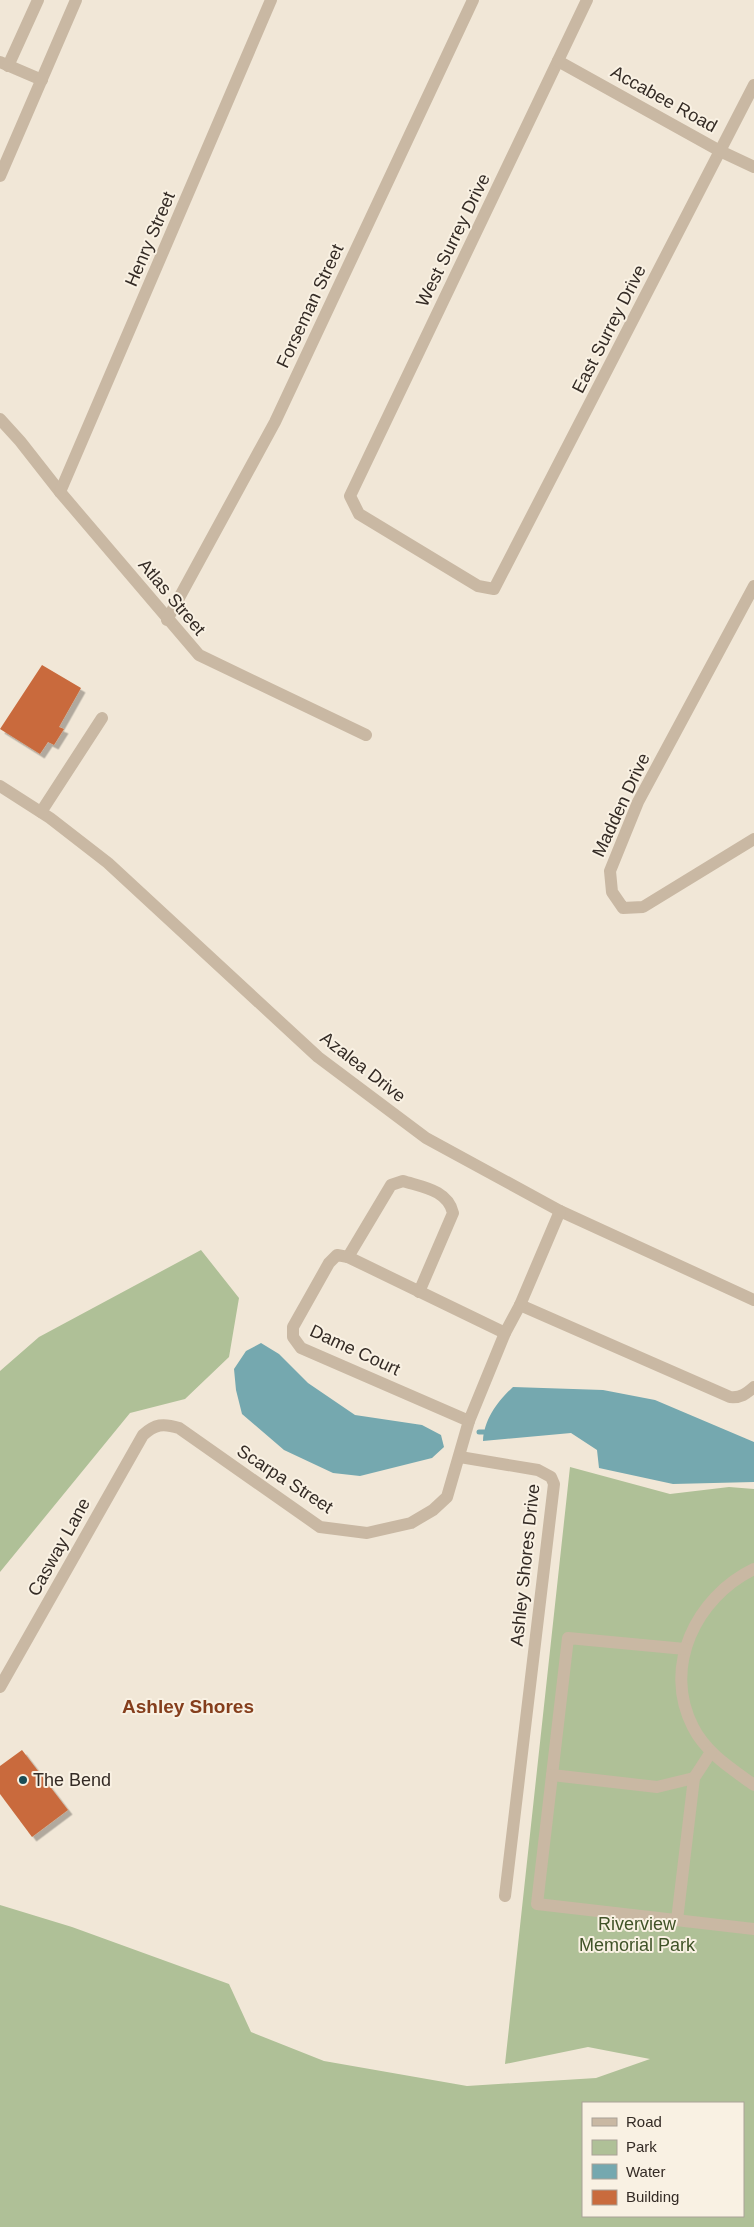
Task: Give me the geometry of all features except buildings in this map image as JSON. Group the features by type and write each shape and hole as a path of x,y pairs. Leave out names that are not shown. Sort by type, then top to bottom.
{"street":[{"path":"38,0 4,64 42,80"},
{"path":"0,176 76,0"},
{"name":"Henry Street","path":"60,492 271,0"},
{"name":"Forseman Street","path":"168,620 275,422 473,0"},
{"name":"West Surrey Drive","path":"494,589 478,586 359,514 350,496 587,0"},
{"name":"Accabee Road","path":"558,61 720,151 754,167"},
{"name":"East Surrey Drive","path":"494,589 754,85"},
{"name":"Atlas Street","path":"0,420 20,441 60,492 198,655 366,735"},
{"name":"Madden Drive","path":"754,586 638,802 610,871 612,892 623,908 643,907 754,839"},
{"path":"41,812 102,718"},
{"name":"Azalea Drive","path":"0,786 41,812 108,863 318,1057 426,1138 560,1211 754,1300"},
{"path":"419,1292 453,1213 451,1203 442,1195 402,1181 391,1185 348,1257 419,1292 505,1333"},
{"path":"460,1457 469,1421 505,1333 520,1305 560,1211"},
{"name":"Dame Court","path":"348,1257 336,1255 329,1262 293,1328 293,1337 301,1348 469,1421"},
{"path":"520,1305 730,1397 738,1398 754,1387"},
{"name":"Scarpa Street","path":"152,1427 165,1424 179,1428 320,1527 367,1533 410,1523 432,1510 447,1497 460,1457"},
{"name":"Casway Lane","path":"0,1687 143,1435 152,1427"},
{"name":"Ashley Shores Drive","path":"460,1457 538,1470 551,1477 554,1484 505,1896"},
{"path":"754,1569 742,1575 704,1609 692,1629 685,1649 682,1674 684,1698 693,1727 711,1752 754,1785"},
{"path":"685,1649 568,1638 537,1904 754,1929"},
{"path":"677,1920 694,1778 711,1752"},
{"path":"552,1775 656,1787 694,1778"}],"green space":[{"path":"201,1250 239,1298 229,1357 185,1399 130,1413 0,1572 0,1371 39,1337"},
{"name":"Riverview Memorial Park","path":"570,1467 670,1494 729,1487 754,1489 754,2227 0,2227 0,1905 72,1927 229,1984 251,2032 324,2061 467,2086 596,2078 650,2059 588,2047 505,2064"}],"water":[{"path":"261,1343 279,1354 308,1383 355,1415 422,1425 441,1435 444,1447 432,1458 360,1476 333,1473 284,1450 242,1414 236,1390 234,1369 246,1351"},
{"path":"513,1387 603,1390 655,1400 754,1442 754,1482 673,1484 599,1468 597,1450 571,1433 483,1441 489,1418 502,1398"}],"waterway":[{"path":"479,1432 484,1432"}],"place":[{"name":"The Bend","path":"23,1780"}],"district":[{"name":"Ashley Shores","path":"188,1706"}]}
